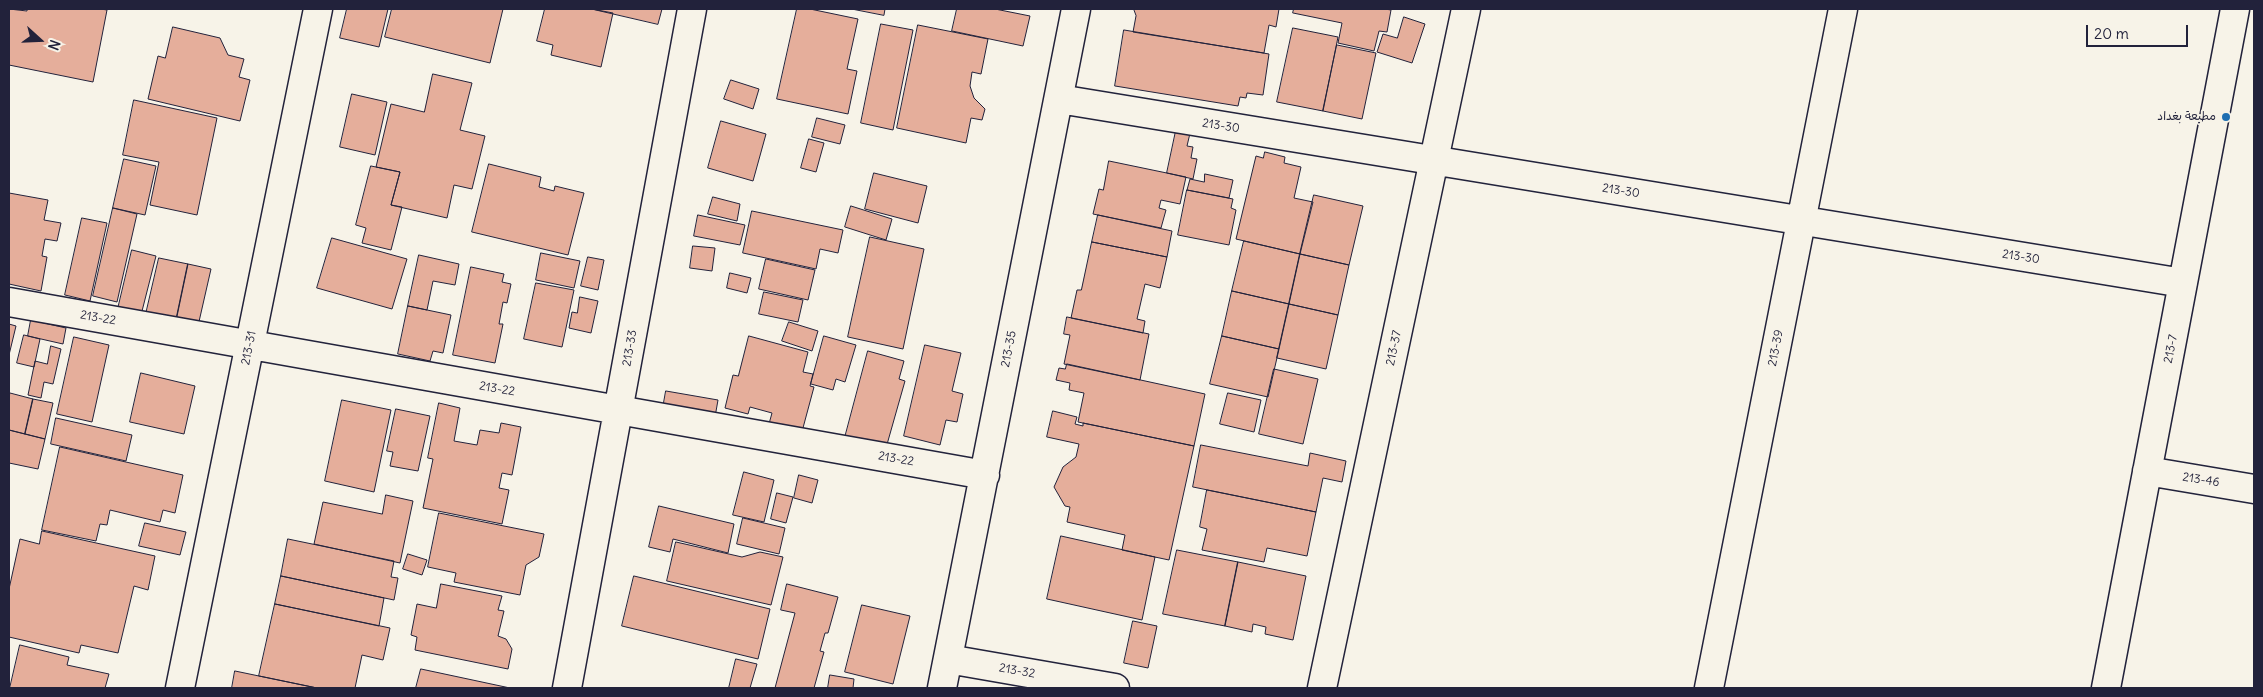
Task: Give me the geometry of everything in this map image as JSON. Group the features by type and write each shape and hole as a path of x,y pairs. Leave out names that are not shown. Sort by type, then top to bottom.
{"street":[{"name":"213-31","path":"180,688 318,9"},
{"name":"213-33","path":"567,688 692,9"},
{"name":"213-35","path":"942,688 1076,9"},
{"name":"213-37","path":"1322,688 1466,9"},
{"name":"213-39","path":"1709,688 1843,9"},
{"name":"213-7","path":"2106,688 2235,9"},
{"name":"213-30","path":"1059,99 2183,284"},
{"name":"213-22","path":"9,302 985,475"},
{"name":"213-46","path":"2147,472 2254,489"},
{"name":"213-32","path":"948,659 1115,688"}],"building":[{"path":"9,9 27,11 27,9 107,10 93,82 9,65"},
{"path":"347,9 388,9 379,47 340,38"},
{"path":"392,9 503,9 490,63 385,37"},
{"path":"545,9 592,9 613,13 601,67 551,55 553,45 537,41"},
{"path":"592,9 662,9 658,24"},
{"path":"797,9 810,9 858,19 847,69 857,71 848,114 777,99"},
{"path":"852,9 885,9 884,15"},
{"path":"957,9 995,9 1030,16 1023,46 952,31"},
{"path":"1134,9 1279,9 1276,27 1269,25 1264,53 1133,32 1136,16"},
{"path":"1294,9 1391,10 1387,32 1379,31 1374,51 1338,43 1342,23 1293,13"},
{"path":"1404,17 1425,24 1412,63 1377,52 1383,34 1397,38"},
{"path":"881,24 913,30 893,130 861,123"},
{"path":"918,25 988,39 981,74 972,72 970,86 974,98 985,109 982,120 971,118 966,143 897,128"},
{"path":"173,27 220,38 228,55 244,59 239,77 250,80 240,121 148,99 158,56 165,58"},
{"path":"1293,28 1338,37 1323,111 1277,102"},
{"path":"1124,30 1269,54 1263,95 1247,93 1246,98 1240,97 1238,106 1115,86"},
{"path":"1337,45 1376,53 1362,119 1323,111"},
{"path":"433,74 472,83 460,130 485,136 472,189 454,185 447,218 391,205 400,172 376,167 391,104 424,112"},
{"path":"731,80 759,89 753,109 724,99"},
{"path":"352,94 387,102 375,155 340,147"},
{"path":"134,100 217,118 197,215 150,205 159,162 123,155"},
{"path":"817,118 845,125 840,144 812,137"},
{"path":"721,121 766,134 753,181 708,168"},
{"path":"1177,126 1191,129 1187,146 1193,147 1191,158 1197,159 1193,179 1167,173"},
{"path":"809,139 824,143 816,172 801,168"},
{"path":"1265,152 1285,157 1284,163 1301,167 1294,198 1313,202 1300,254 1236,239 1256,156 1263,158"},
{"path":"124,159 156,166 145,215 113,208"},
{"path":"1109,161 1186,177 1180,204 1161,200 1159,208 1166,210 1161,228 1093,214 1099,189 1103,190"},
{"path":"489,164 541,177 539,187 554,191 555,186 584,193 568,255 472,232"},
{"path":"371,166 400,172 391,205 402,207 391,250 362,243 366,228 356,225"},
{"path":"874,173 927,186 918,223 865,209"},
{"path":"1205,174 1233,180 1229,198 1187,190 1190,179 1204,182"},
{"path":"1187,190 1233,199 1231,208 1236,210 1229,245 1178,235"},
{"path":"9,193 48,200 44,220 61,223 57,241 45,239 42,256 47,257 41,291 9,284"},
{"path":"1314,195 1363,206 1349,265 1300,254"},
{"path":"713,197 740,204 737,221 708,214"},
{"path":"851,206 892,219 886,240 845,227"},
{"path":"113,208 137,214 117,302 93,296"},
{"path":"752,211 843,230 838,253 820,249 816,269 743,253"},
{"path":"698,215 745,225 740,245 694,236"},
{"path":"1098,215 1172,231 1167,257 1092,242"},
{"path":"82,218 107,223 90,301 65,295"},
{"path":"870,237 924,249 903,349 848,337"},
{"path":"332,238 407,259 392,309 317,288"},
{"path":"1244,241 1300,254 1289,304 1232,291"},
{"path":"1092,242 1167,257 1160,288 1145,284 1137,319 1145,321 1143,333 1071,318 1077,290 1081,290"},
{"path":"693,246 715,248 712,271 690,268"},
{"path":"132,250 156,256 140,319 117,313"},
{"path":"541,253 580,261 574,288 536,280"},
{"path":"1300,254 1349,265 1338,315 1289,304"},
{"path":"419,255 459,264 455,285 433,281 427,310 408,306"},
{"path":"588,257 604,260 598,290 581,286"},
{"path":"159,258 188,264 176,321 146,314"},
{"path":"766,259 815,270 808,300 759,289"},
{"path":"188,264 211,269 198,326 176,321"},
{"path":"471,267 504,274 502,282 511,284 507,303 503,302 499,324 503,324 495,363 453,355"},
{"path":"730,273 751,278 747,293 727,288"},
{"path":"536,283 574,290 562,347 524,339"},
{"path":"1232,291 1289,304 1279,349 1222,336"},
{"path":"764,292 803,300 798,322 759,314"},
{"path":"580,297 598,301 591,333 569,328 572,312 577,313"},
{"path":"1289,304 1338,315 1326,369 1277,358"},
{"path":"408,306 451,315 443,353 433,351 430,361 398,354"},
{"path":"1067,317 1149,334 1140,380 1064,364 1070,335 1064,334"},
{"path":"31,320 66,328 63,344 28,336"},
{"path":"789,322 818,331 812,351 782,341"},
{"path":"9,324 16,326 9,355"},
{"path":"24,335 40,339 34,367 17,363"},
{"path":"749,336 808,352 803,372 813,374 810,386 814,387 800,439 767,431 772,413 750,407 748,414 725,408 733,375 738,376"},
{"path":"824,336 856,345 845,382 836,379 833,390 811,384"},
{"path":"1222,336 1279,349 1268,397 1210,384"},
{"path":"74,337 109,345 92,422 57,414"},
{"path":"925,345 961,353 952,391 963,394 957,422 946,420 940,445 904,436"},
{"path":"51,346 61,349 53,384 44,382 41,398 28,395 35,361 47,364"},
{"path":"868,351 904,361 899,379 905,381 884,455 843,445"},
{"path":"1067,364 1205,394 1194,446 1078,422 1084,393 1069,390 1070,383 1056,380 1059,368 1065,369"},
{"path":"1274,369 1318,379 1303,444 1259,434"},
{"path":"141,373 195,386 184,434 130,422"},
{"path":"666,391 718,400 715,417 663,408"},
{"path":"10,393 33,399 25,434 9,430"},
{"path":"1228,393 1261,400 1254,432 1220,424"},
{"path":"33,399 53,403 45,439 25,434"},
{"path":"342,400 391,410 374,492 325,481"},
{"path":"439,403 460,408 454,441 477,445 480,430 499,433 501,423 521,427 512,475 502,473 499,488 509,490 502,524 423,508 433,459 428,458"},
{"path":"396,409 430,416 418,471 390,466 393,452 387,451"},
{"path":"1053,411 1077,417 1075,424 1083,426 1083,423 1194,446 1169,560 1122,550 1125,535 1067,522 1070,507 1065,506 1054,487 1063,467 1076,457 1079,444 1047,437"},
{"path":"56,418 132,435 126,461 51,444"},
{"path":"9,430 45,439 38,469 9,463"},
{"path":"1201,445 1308,466 1310,453 1346,461 1342,482 1323,478 1316,512 1193,487"},
{"path":"60,447 183,475 175,513 163,510 160,522 110,510 107,525 100,524 96,541 42,530"},
{"path":"744,472 774,480 764,522 733,515"},
{"path":"799,475 818,480 812,503 794,498"},
{"path":"1207,490 1316,512 1307,556 1267,548 1264,562 1202,550 1207,529 1200,527"},
{"path":"777,493 793,497 786,523 771,519"},
{"path":"386,495 413,501 400,563 314,544 323,502 382,514"},
{"path":"659,506 734,524 728,553 673,539 670,552 649,547"},
{"path":"439,513 544,534 539,557 526,565 520,595 454,582 456,573 428,567"},
{"path":"743,518 785,528 779,554 737,544"},
{"path":"145,523 186,532 180,555 139,546"},
{"path":"42,531 155,556 148,590 134,586 118,653 81,645 79,653 9,637 9,589 20,539 39,544"},
{"path":"1061,536 1155,557 1142,620 1047,599"},
{"path":"288,539 394,561 391,577 398,578 394,600 281,576"},
{"path":"676,542 742,557 760,552 783,557 771,605 667,581"},
{"path":"1177,550 1238,562 1225,626 1163,614"},
{"path":"408,554 427,560 422,575 403,569"},
{"path":"1238,562 1306,576 1293,640 1265,634 1266,627 1253,624 1252,632 1225,626"},
{"path":"281,576 384,598 379,626 275,604"},
{"path":"634,576 770,609 758,659 622,626"},
{"path":"441,584 502,596 498,610 504,611 498,636 506,639 512,649 508,669 415,650 417,637 411,635 417,604 436,608"},
{"path":"787,584 838,597 828,633 825,633 820,651 824,652 814,688 775,688 795,613 781,610"},
{"path":"275,604 390,628 383,660 362,655 355,688 317,688 259,676"},
{"path":"862,605 910,616 893,684 845,672"},
{"path":"1133,621 1157,626 1148,668 1124,663"},
{"path":"20,645 69,657 67,665 109,674 105,688 10,688"},
{"path":"736,659 757,664 750,688 729,688"},
{"path":"421,669 510,688 416,688"},
{"path":"235,671 259,676 317,688 232,688"},
{"path":"830,675 854,679 853,688 828,688"}],"place":[{"name":"مطبعة بغداد","path":"2226,117"}]}
